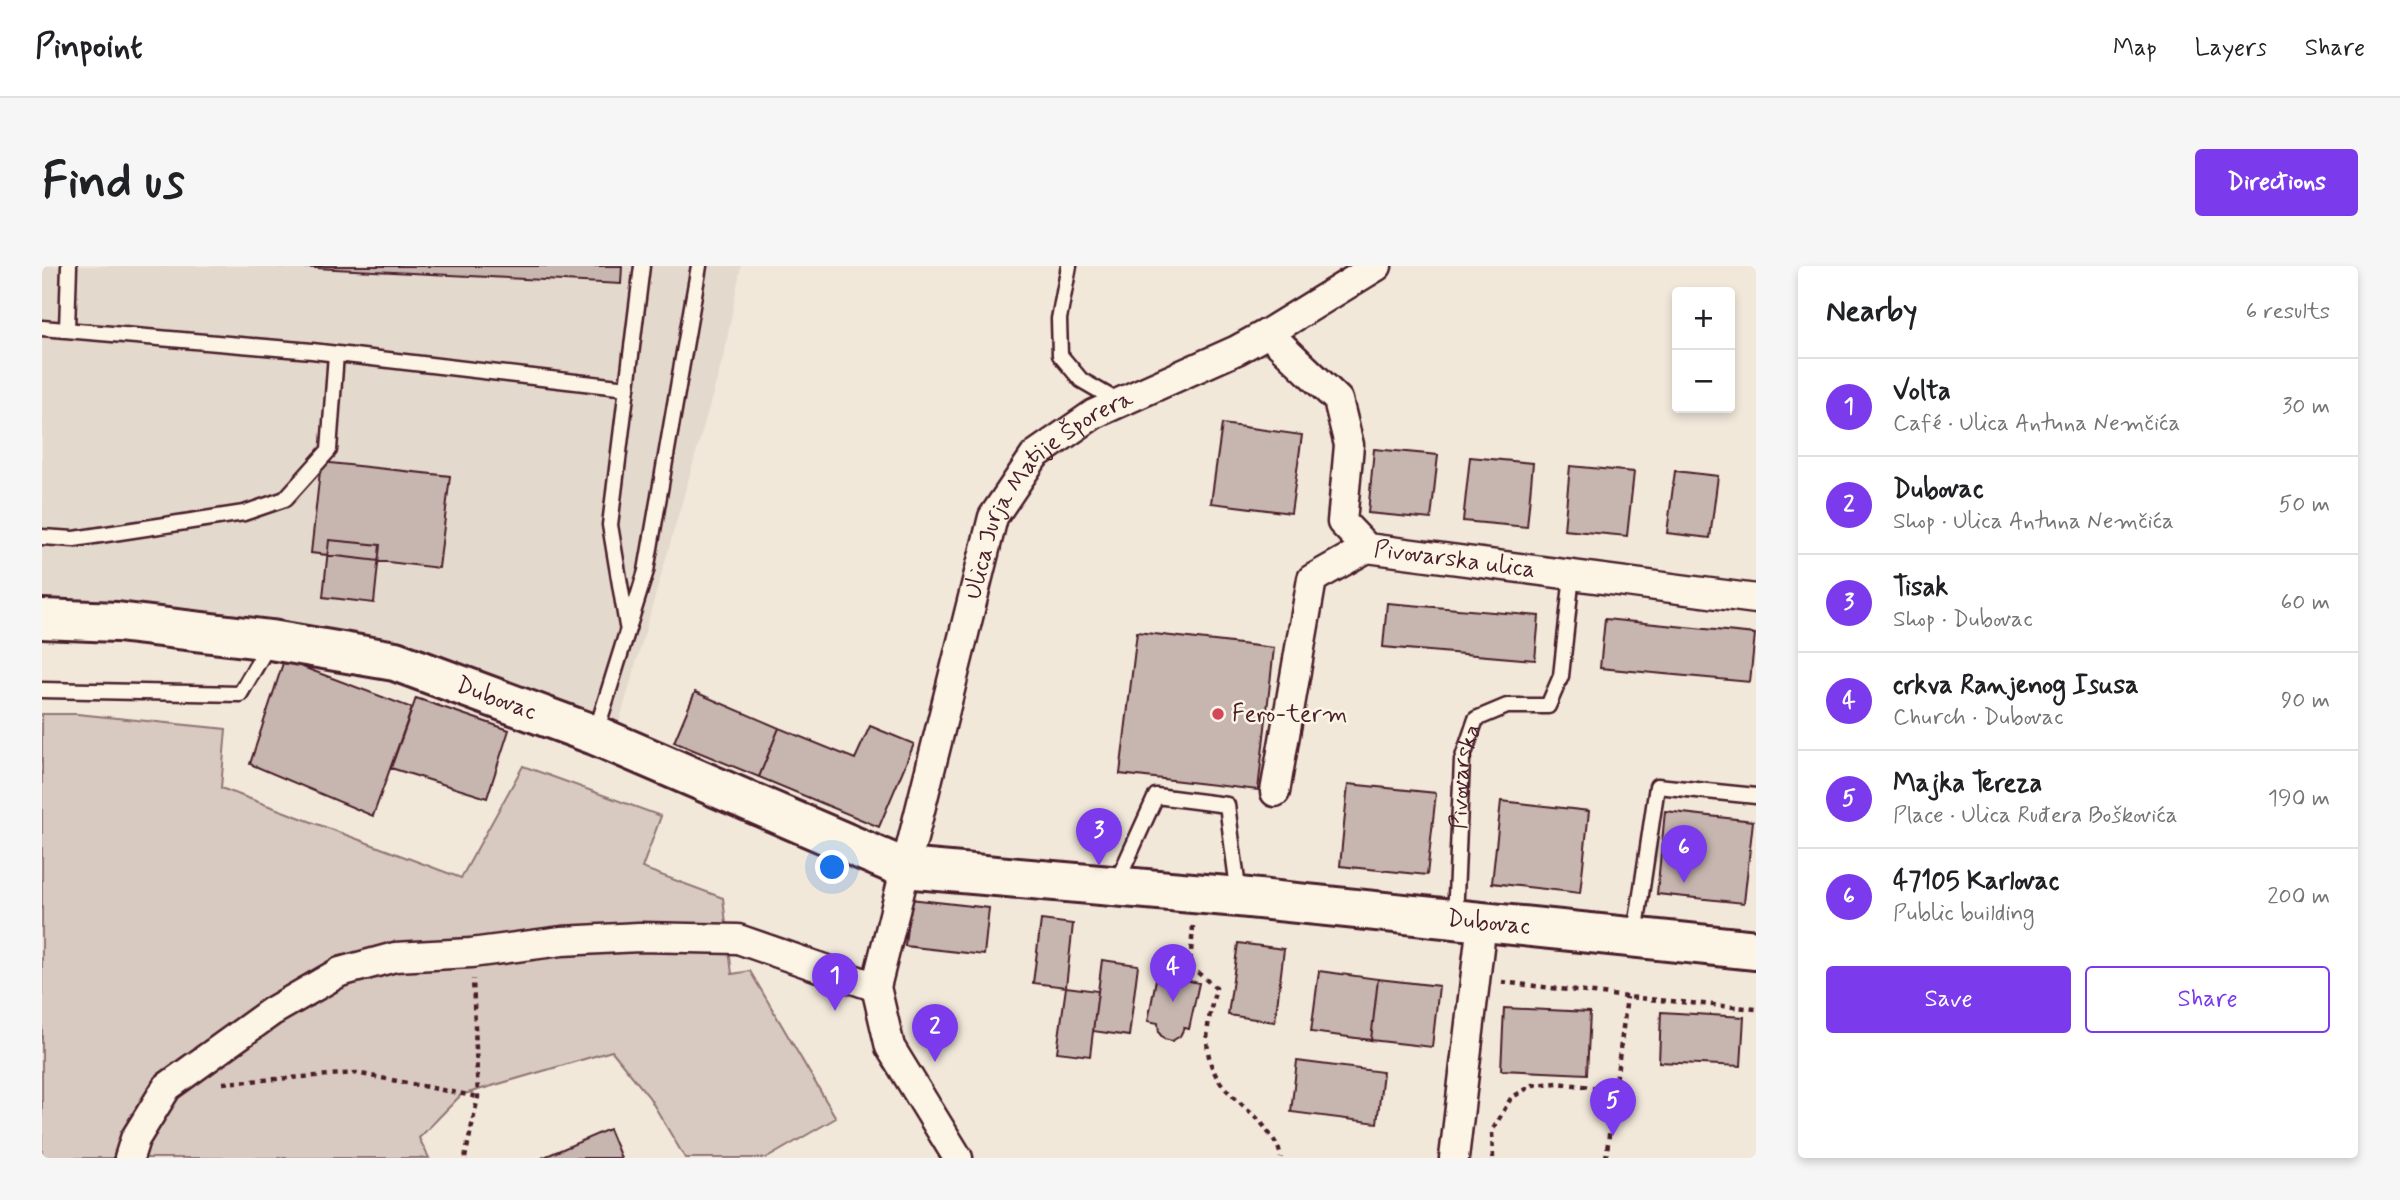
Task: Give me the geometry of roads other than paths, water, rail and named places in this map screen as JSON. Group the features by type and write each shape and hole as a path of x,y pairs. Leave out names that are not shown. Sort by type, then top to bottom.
{"main road":[{"name":"Dubovac","path":"42,619 117,622 271,640 395,661 595,735 904,868 1239,897 1756,950"}],"street":[{"name":"Ulica Jurja Matije Šporera","path":"876,987 993,517 1035,455 1094,414 1268,333 1377,266"},
{"name":"Pivovarska ulica","path":"1268,333 1338,400 1349,444 1342,522 1367,548 1756,599"},
{"path":"1275,792 1312,579 1367,548"},
{"path":"1454,1158 1477,979 1469,921"},
{"path":"129,1158 135,1139 167,1087 271,1012 341,972 395,957 471,953 562,941 639,937 738,939 876,987 890,1047 958,1158"}],"lane":[{"path":"66,329 69,266"},
{"path":"627,631 610,525 642,266"},
{"path":"595,735 646,571 699,266"},
{"path":"1069,266 1059,319 1060,355 1081,380 1119,402"},
{"path":"42,328 336,354 627,388"},
{"path":"42,537 74,539 244,513 285,499 329,450 336,354"},
{"name":"Pivovarska","path":"1469,921 1462,760 1476,719 1507,706 1548,706 1561,676 1572,575"},
{"path":"42,690 240,694 271,640"},
{"path":"1635,937 1657,786 1756,796"},
{"path":"1115,887 1157,796 1227,806 1239,897"}],"place":[{"name":"Fero-term","path":"1218,714"},
{"name":"Tisak","path":"1099,866"},
{"name":"47105 Karlovac","path":"1684,883"},
{"name":"crkva Ranjenog Isusa","path":"1173,1002"},
{"name":"Volta","path":"835,1011"},
{"name":"Dubovac","path":"935,1062"},
{"name":"Majka Tereza","path":"1613,1136"}]}
